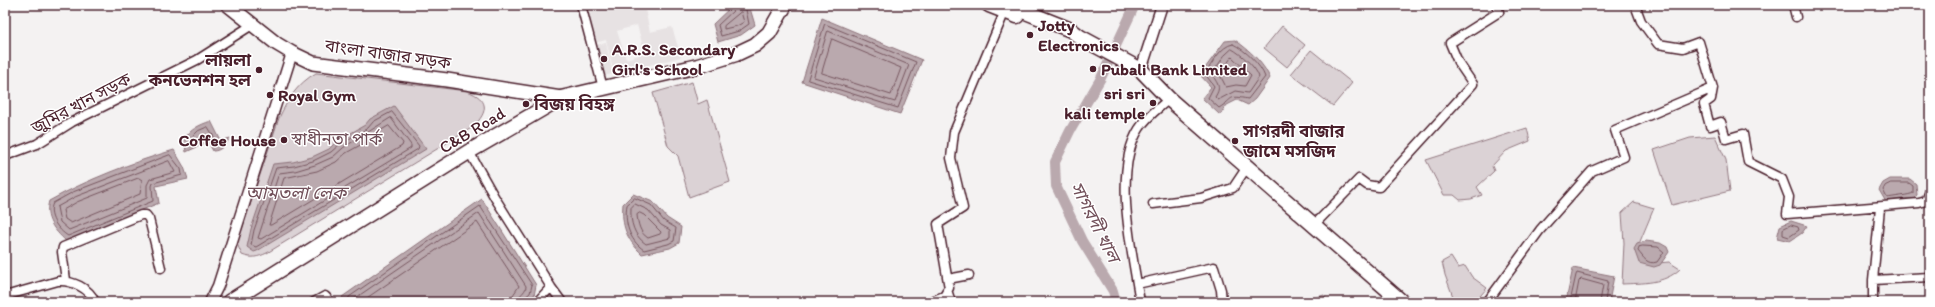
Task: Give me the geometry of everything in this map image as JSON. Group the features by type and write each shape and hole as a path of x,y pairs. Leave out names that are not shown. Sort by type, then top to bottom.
{"highway":[{"name":"C&B Road","path":"229,302 470,151 561,98 698,66 755,45 769,33 785,5"},
{"path":"989,5 1006,8 1068,36 1096,37 1103,48 1141,70 1169,99 1402,302"}],"main road":[{"name":"বাংলা বাজার সড়ক","path":"228,5 252,25 292,53 314,63 447,80 561,98"}],"street":[{"path":"581,5 603,88"},
{"path":"1141,70 1162,5"},
{"path":"1314,225 1359,179 1368,185 1380,187 1473,84 1458,62 1450,43 1499,12 1496,5"},
{"path":"1635,5 1641,21 1658,44 1683,48 1699,42 1713,88 1711,99 1704,104 1710,126 1721,122 1726,139 1743,134 1748,162 1782,179 1789,197 1787,214 1880,208 1919,203 1926,201 1930,191"},
{"path":"1792,5 1796,17"},
{"path":"929,302 944,296 947,290 948,279 938,224 963,208 951,158 954,132 1006,8"},
{"name":"জুমির খান সড়ক","path":"5,156 37,144 72,122 197,60 252,25"},
{"path":"210,302 218,286 292,53"},
{"path":"1487,302 1540,230 1592,171 1624,157 1615,130 1713,88"},
{"path":"1140,302 1127,216 1125,178 1131,145 1139,128 1169,99"},
{"path":"470,151 495,198 562,302"},
{"path":"1153,204 1201,198 1232,188 1247,167"},
{"path":"1873,302 1873,280 1880,208"},
{"path":"66,280 62,252 63,247 141,215 146,215 149,220 161,268"},
{"path":"1137,284 1214,267 1221,290 1222,302"},
{"path":"948,279 969,275"},
{"path":"1873,280 1930,276"},
{"path":"5,296 66,280 88,291 95,302"},
{"path":"536,302 551,287"},
{"path":"947,290 951,302"},
{"path":"314,302 326,296 331,302"}],"shaded area":[{"path":"605,5 644,5 650,32 672,27 681,57 614,74 606,40 594,43 587,13 605,9","holes":["637,25 645,53 626,59 617,31"]},
{"name":"A.R.S. Secondary Girl's School","path":"606,43 613,74 602,76 595,45"}],"green space":[{"path":"1282,26 1305,45 1287,67 1264,48"},
{"path":"1311,50 1352,83 1333,106 1291,74"},
{"name":"স্বাধীনতা পার্ক","path":"316,73 467,91 474,94 483,102 484,111 473,127 267,253 255,257 242,255 237,244 279,118 286,104 298,87"},
{"path":"692,82 698,104 707,100 730,182 689,197 678,156 668,146 653,93"},
{"path":"1527,128 1530,141 1506,151 1492,166 1494,171 1477,187 1482,195 1471,199 1460,200 1454,195 1444,195 1426,160"},
{"path":"1715,136 1726,160 1730,191 1672,205 1654,150 1690,138"},
{"path":"1634,202 1654,208 1636,251 1648,264 1669,262 1680,269 1667,278 1653,282 1622,284 1624,243 1622,213"},
{"path":"1451,257 1458,268 1465,266 1472,277 1487,288 1475,302 1455,302 1442,262"}],"water":[{"path":"733,5 749,5 755,25 741,35 718,42 713,24"},
{"path":"822,18 922,60 900,114 802,82"},
{"path":"1235,40 1255,57 1264,67 1270,78 1255,99 1248,105 1237,100 1227,105 1220,115 1202,98 1211,87 1200,75 1225,41"},
{"name":"আমতলা লেক","path":"394,106 426,149 257,251 254,252 247,247 251,229 273,164 293,162 312,157 329,149 337,141 365,125 370,119"},
{"path":"211,121 221,141 230,138 227,143 216,151 213,151 208,142 186,152 184,139 196,128"},
{"path":"174,150 184,167 188,179 156,186 159,203 66,241 54,228 48,213 49,201 63,193 110,172"},
{"path":"1890,179 1910,179 1916,184 1917,195 1913,199 1900,199 1886,202 1879,190 1883,183"},
{"path":"633,194 653,202 667,218 681,227 679,243 670,248 642,254 637,249 626,232 623,219 623,204"},
{"path":"482,199 536,285 534,296 524,302 345,302 342,297"},
{"path":"1791,221 1807,226 1802,233 1790,241 1777,238 1780,226"},
{"path":"1646,241 1660,243 1667,247 1669,252 1660,265 1654,267 1639,263 1634,249 1637,244"},
{"path":"1573,268 1614,276 1609,302 1566,301"},
{"path":"1324,295 1327,302 1301,302"}],"waterway":[{"name":"সাগরদী খাল","path":"1116,302 1113,291 1082,241 1056,186 1055,162 1070,131 1101,78 1135,5"}],"place":[{"name":"Jotty Electronics","path":"1030,35"},
{"name":"A.R.S. Secondary Girl's School","path":"604,59"},
{"name":"Pubali Bank Limited","path":"1093,69"},
{"name":"লায়লা কনভেনশন হল","path":"259,70"},
{"name":"Royal Gym","path":"270,95"},
{"name":"sri sri kali temple","path":"1153,103"},
{"name":"বিজয় বিহঙ্গ","path":"526,104"},
{"name":"Coffee House","path":"284,140"},
{"name":"সাগরদী বাজার জামে মসজিদ","path":"1235,141"}]}
